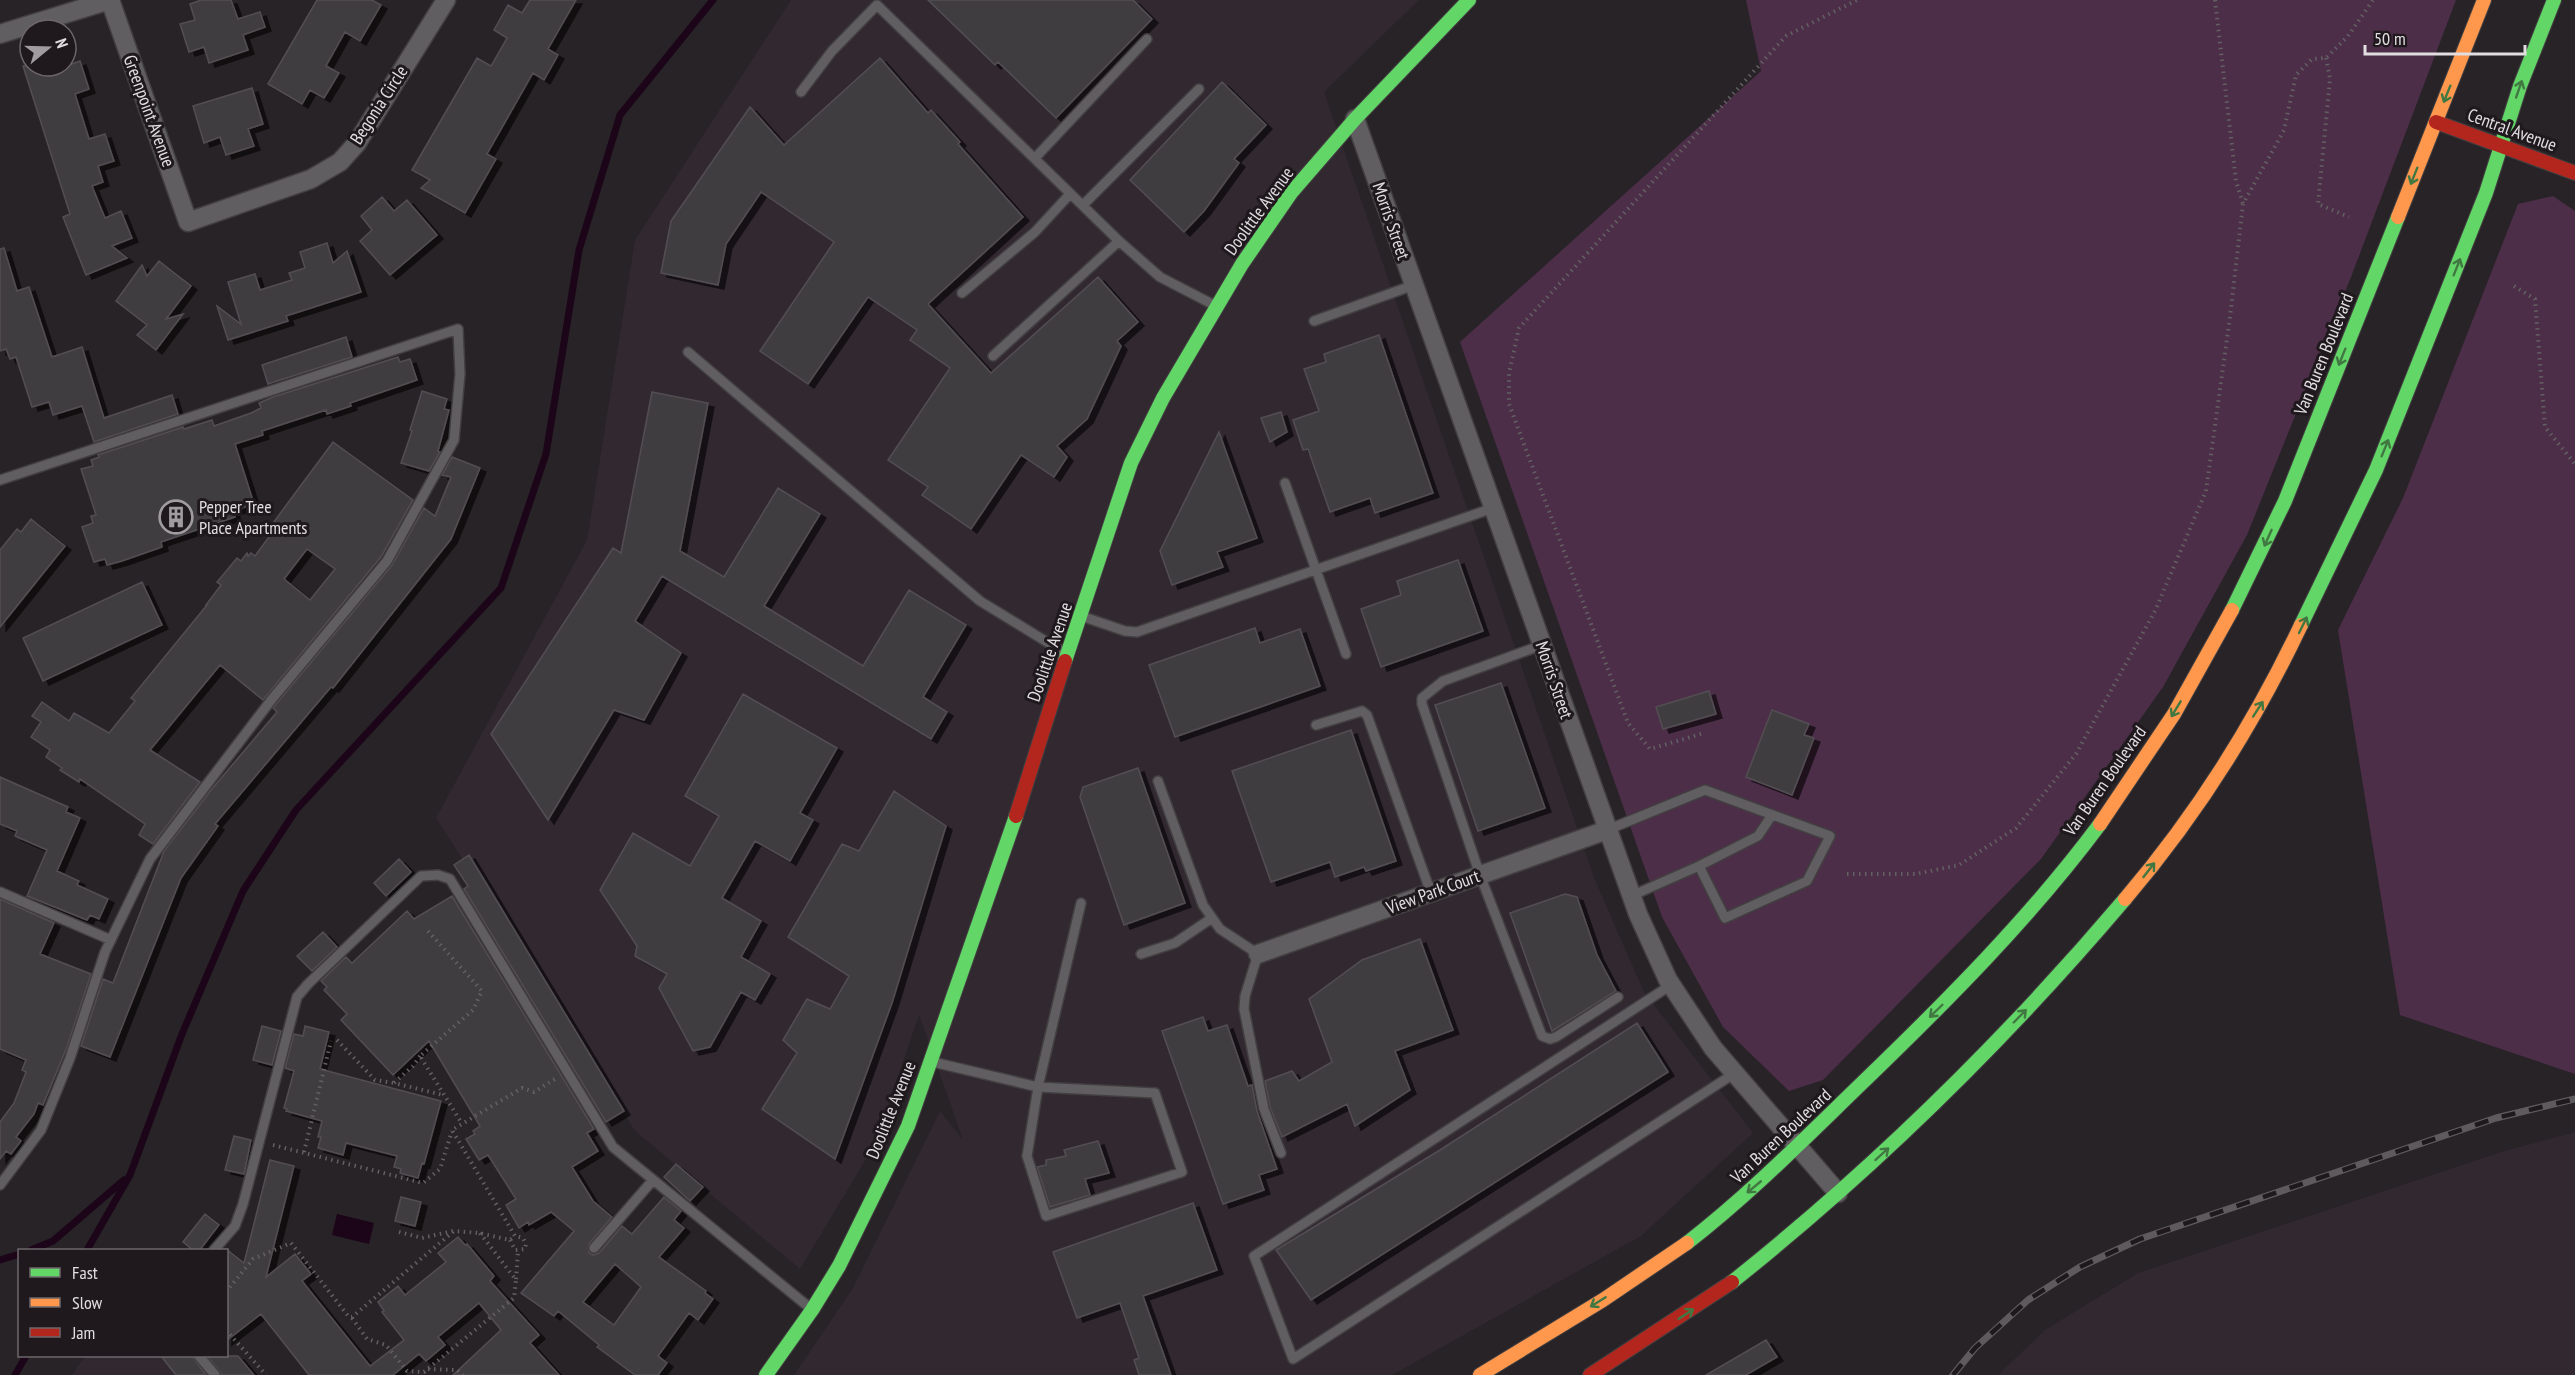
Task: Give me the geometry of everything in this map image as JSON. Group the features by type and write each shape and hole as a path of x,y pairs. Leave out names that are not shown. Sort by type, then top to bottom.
{"main road":[{"name":"Doolittle Avenue","path":"766,1375 812,1310 863,1220 908,1126 1007,843 1131,463 1163,398 1242,264 1291,193 1355,119 1469,0"},
{"name":"Van Buren Boulevard","path":"1480,1375 1636,1279 1676,1251 1764,1178 1947,1002 2095,831 2149,753 2193,680 2256,566 2285,501 2484,0"},
{"path":"1590,1375 1717,1293 1803,1226 1937,1101 2082,949 2148,872 2196,805 2272,686 2376,470 2482,202 2520,86 2554,0"},
{"name":"Central Avenue","path":"2436,122 2575,173"}],"street":[{"name":"Greenpoint Avenue","path":"110,0 188,222"},
{"path":"0,33 110,0"},
{"name":"Begonia Circle","path":"188,222 310,179 340,162 357,143 446,0"},
{"name":"Morris Street","path":"1355,119 1631,896 1671,985 1713,1048 1838,1193"},
{"name":"View Park Court","path":"1258,954 1607,830"}],"lane":[{"path":"801,93 832,51 877,5 1119,241 1160,277 1216,307"},
{"path":"1035,158 1147,39"},
{"path":"1083,205 1199,89"},
{"path":"962,293 1035,232 1070,194"},
{"path":"993,356 1119,241"},
{"path":"1314,321 1414,285"},
{"path":"0,480 458,329 460,374 454,440 387,561 272,699 150,859 111,940 70,1058 41,1130 0,1185"},
{"path":"688,352 980,601 1067,654"},
{"path":"1285,483 1346,654"},
{"path":"1081,616 1125,631 1137,632 1493,508"},
{"path":"1542,645 1443,681 1422,698 1422,704 1480,875 1542,1036 1550,1039 1556,1037 1618,997"},
{"path":"1316,725 1355,712 1362,711 1367,715 1431,893"},
{"path":"1158,781 1203,905 1212,918 1235,941 1258,954 1245,996 1244,1009 1262,1099 1281,1153"},
{"path":"1607,830 1705,790 1830,836 1807,881 1725,918 1699,866"},
{"path":"1631,896 1699,866 1758,836 1772,815"},
{"path":"216,1249 235,1226 260,1142 297,997 421,876 438,875 450,879 613,1147 812,1310"},
{"path":"0,892 111,940"},
{"path":"930,1062 1038,1088 1155,1093 1182,1172 1046,1216 1027,1156 1038,1088 1081,903"},
{"path":"1141,954 1175,943 1212,918"},
{"path":"1671,985 1254,1256 1293,1359 1735,1073"},
{"path":"594,1248 653,1180"},
{"path":"200,1357 215,1375"}],"path":[{"path":"1701,734 1650,749 1628,723 1509,404 1509,373 1519,328 1786,36 1857,0"},
{"path":"2215,0 2236,181 2243,204"},
{"path":"1847,874 1916,874 1959,865 2016,828 2076,754 2155,611 2205,491 2230,317 2243,204 2284,130 2296,75 2312,59 2326,58 2348,36 2373,0"},
{"path":"2326,58 2330,79 2318,204 2349,217"},
{"path":"2514,286 2535,299 2545,427 2575,464"},
{"path":"394,1083 413,1066 420,1056 474,1010 482,991 428,931"},
{"path":"304,1152 334,1040 375,1080 442,1095"},
{"path":"420,1056 442,1095 461,1122"},
{"path":"260,1142 423,1183 440,1169 452,1130 522,1088 534,1092 567,1071"},
{"path":"452,1130 515,1236 523,1238 526,1244 525,1249 518,1251"},
{"path":"399,1232 422,1238 454,1231 479,1233 510,1240"},
{"path":"352,1317 454,1231"},
{"path":"479,1233 516,1280"},
{"path":"510,1240 515,1236"},
{"path":"510,1240 515,1250 518,1251"},
{"path":"228,1290 253,1259 291,1243 367,1338 386,1345 406,1373 456,1370 463,1375"},
{"path":"424,1372 514,1298 518,1251"},
{"path":"228,1332 266,1375"}],"shaded area":[{"path":"791,0 1419,0 1324,92 1595,880 1644,992 1753,1133 1641,1236 1392,1375 794,1375 853,1288 940,1111 963,1140 919,1015 875,1144 800,1269 635,1131 436,818 587,540 635,240"},
{"path":"1746,0 2456,0 2351,277 2247,535 2163,687 2041,859 1823,1080 1789,1091 1723,1027 1662,917 1460,342 1761,71"},
{"path":"2553,196 2575,211 2575,1074 2400,1015 2338,630 2403,498 2518,204"},
{"path":"2575,1132 2575,1375 1998,1375 2045,1330 2138,1273 2501,1152"},
{"path":"337,1214 374,1223 369,1244 332,1235"},
{"path":"84,1357 164,1357 177,1375 72,1375"}],"building":[{"path":"201,0 231,0 238,19 260,12 265,27 243,35 248,50 209,63 204,47 189,52 180,24 195,20 190,4"},
{"path":"317,0 372,0 381,5 360,41 345,32 326,66 339,73 324,98 310,90 302,104 268,84"},
{"path":"530,0 576,0 548,49 558,55 544,80 533,73 487,154 496,159 465,213 421,188 430,180 412,170 477,58 491,66 507,38 494,30 508,5 522,13"},
{"path":"928,0 1133,0 1152,19 1056,118 998,62 995,65"},
{"path":"880,58 928,113 931,110 960,142 958,144 1023,217 928,304 991,373 1098,277 1138,322 1117,341 1121,346 1087,419 1057,446 1067,457 1054,477 1021,455 971,529 922,495 928,487 888,460 950,368 910,340 917,330 868,297 808,384 760,351 834,242 761,192 726,244 718,285 661,273 671,221 750,107 784,145"},
{"path":"80,61 89,89 75,94 89,139 105,134 114,161 98,166 103,182 92,186 105,218 121,211 132,238 112,246 127,258 86,275 63,217 70,214 27,78 78,78 78,62"},
{"path":"1222,82 1266,125 1234,159 1239,163 1204,211 1184,232 1130,180"},
{"path":"252,88 263,124 248,129 254,146 226,155 220,137 204,143 193,106"},
{"path":"382,197 394,211 407,200 437,235 390,275 360,241 372,230 361,216"},
{"path":"327,243 333,263 347,251 361,292 286,316 288,321 228,340 217,306 241,324 228,282 255,274 260,290 292,280 289,273 305,268 300,252"},
{"path":"4,248 17,291 29,287 52,357 82,347 104,418 172,395 178,414 94,442 82,406 53,415 49,402 32,407 16,357 10,359 6,349 0,351 0,249"},
{"path":"159,261 191,286 166,319 183,314 156,350 137,335 147,325 116,301 142,265 147,276"},
{"path":"1379,335 1433,493 1375,513 1370,498 1330,512 1308,449 1303,450 1293,420 1319,411 1304,369 1326,362 1324,354"},
{"path":"346,337 352,357 268,384 262,365"},
{"path":"398,357 400,362 410,359 417,380 350,403 351,406 327,414 326,410 262,431 263,435 235,444 254,504 233,511 235,517 161,542 162,547 122,561 107,565 105,559 94,562 82,527 93,523 91,516 96,515 81,469 93,466 91,460 99,457 98,455 183,427 184,429 212,420 214,426 251,413 261,408 259,403 273,397"},
{"path":"422,391 447,399 444,409 449,410 438,451 440,452 429,471 401,463"},
{"path":"652,392 708,403 680,551 724,577 778,488 820,514 764,606 863,666 909,590 966,625 923,697 947,712 931,739 662,576 635,621 681,653 644,720 614,710 548,820 491,734 613,548 621,553"},
{"path":"1281,412 1287,432 1270,442 1261,418"},
{"path":"1219,432 1257,538 1217,552 1223,567 1172,585 1160,551"},
{"path":"333,442 413,500 381,557 263,700 220,665 150,750 200,782 153,844 139,835 145,824 80,779 79,782 60,770 62,768 46,757 50,750 31,737 41,722 32,716 42,702 69,721 74,713 109,733 135,701 131,698 207,605 221,585 217,582 237,558 241,561 247,553 248,556 251,553 255,556 277,526 273,523","holes":["307,549 335,569 310,600 284,579"]},
{"path":"452,457 480,468 451,539 333,688 331,687 215,824 218,826 181,878 110,1057 81,1046 103,979 113,983 164,851 211,790 277,712 273,708 392,565 424,508 435,516 451,477 442,475"},
{"path":"31,519 65,546 0,627 0,550 17,529 21,532"},
{"path":"1458,560 1483,631 1381,667 1361,609 1401,595 1397,581"},
{"path":"142,582 162,625 43,681 23,638"},
{"path":"1255,628 1260,643 1300,629 1320,686 1175,737 1149,665"},
{"path":"1501,683 1545,808 1478,831 1435,705"},
{"path":"1709,691 1716,714 1663,729 1656,707"},
{"path":"743,694 837,748 800,813 813,820 790,861 755,841 722,898 761,921 741,957 770,974 755,1000 741,992 710,1047 693,1051 659,988 667,974 635,956 637,946 600,890 633,833 690,866 719,816 685,796"},
{"path":"1772,710 1809,724 1804,735 1814,738 1792,795 1746,777"},
{"path":"1351,730 1396,861 1366,871 1364,867 1335,877 1330,862 1271,882 1232,771"},
{"path":"1138,768 1185,903 1124,925 1080,797 1083,787"},
{"path":"0,777 68,807 66,812 80,818 57,871 79,881 77,885 108,899 99,919 90,915 87,920 27,896 47,850 15,836 17,831 0,824"},
{"path":"894,791 946,826 892,1003 835,1159 762,1109 797,1053 783,1040 807,999 830,1009 849,976 788,937 842,844 859,851"},
{"path":"469,855 624,1111 606,1122 464,889 468,886 454,865"},
{"path":"399,859 411,872 386,896 374,883"},
{"path":"1565,894 1577,897 1597,955 1616,991 1552,1031 1510,913"},
{"path":"452,896 594,1129 587,1133 598,1151 572,1167 593,1201 612,1217 589,1244 589,1253 593,1255 599,1253 622,1226 632,1234 664,1197 681,1211 674,1220 684,1228 659,1257 706,1291 705,1293 713,1299 698,1320 689,1313 658,1356 667,1363 658,1375 635,1375 597,1347 599,1345 558,1311 554,1316 521,1293 574,1231 551,1212 519,1228 506,1205 516,1199 488,1155 479,1160 466,1139 475,1134 473,1131 480,1126 429,1041 393,1075 341,1020 347,1014 324,990 327,987 321,981 346,957 352,963 407,911 414,919","holes":["615,1264 641,1287 614,1325 583,1302"]},
{"path":"0,899 54,923 40,954 91,974 67,1047 43,1105 38,1103 34,1114 16,1137 21,1141 11,1154 6,1151 0,1159 0,1122 14,1103 26,1072 22,1070 26,1060 0,1049"},
{"path":"323,932 337,947 312,971 297,956"},
{"path":"1420,939 1453,1030 1395,1051 1410,1090 1355,1126 1347,1104 1282,1137 1270,1107 1265,1081 1292,1071 1299,1081 1332,1062 1309,999 1362,960"},
{"path":"1203,1017 1208,1031 1227,1025 1248,1086 1252,1085 1257,1111 1277,1169 1259,1175 1264,1190 1223,1204 1162,1031"},
{"path":"1637,1023 1668,1072 1311,1300 1276,1250 1440,1150"},
{"path":"262,1026 281,1031 272,1065 253,1060"},
{"path":"305,1026 329,1032 320,1069 441,1101 418,1178 400,1173 401,1169 394,1167 397,1156 346,1143 343,1155 318,1148 322,1121 286,1111 287,1109 284,1108 294,1071 285,1068 294,1034 303,1036"},
{"path":"234,1136 251,1140 244,1174 225,1170"},
{"path":"1098,1141 1109,1173 1085,1179 1090,1195 1050,1207 1037,1167 1046,1165 1046,1160 1066,1156 1064,1150"},
{"path":"270,1160 294,1166 266,1277 295,1254 311,1274 302,1281 370,1366 404,1340 382,1312 384,1311 378,1302 398,1286 405,1295 446,1262 438,1253 458,1237 465,1245 467,1244 494,1276 490,1281 539,1335 530,1343 559,1375 453,1375 501,1330 479,1303 438,1337 445,1345 426,1361 419,1354 393,1375 309,1375 261,1314 228,1339 228,1251 244,1263"},
{"path":"676,1164 703,1187 690,1201 664,1177"},
{"path":"401,1197 421,1202 415,1226 395,1221"},
{"path":"1193,1203 1217,1270 1143,1296 1171,1375 1139,1375 1134,1360 1139,1358 1120,1303 1077,1318 1053,1252"},
{"path":"205,1214 219,1225 201,1249 192,1249 183,1242"},
{"path":"1766,1340 1777,1357 1746,1375 1706,1375"},
{"path":"238,1356 254,1375 222,1375 208,1357"},
{"path":"162,1357 193,1357 206,1375 176,1375"}],"waterway":[{"path":"88,1249 130,1175 182,1034 243,891 296,810 501,588 546,454 579,250 620,115 713,0"},
{"path":"33,1249 53,1241 124,1180"},
{"path":"0,1260 18,1255"},
{"path":"15,1375 25,1357"}],"railway":[{"path":"1953,1375 1975,1348 2028,1300 2080,1267 2140,1239 2496,1118 2575,1099"}],"traffic: fast":[{"path":"1065,661 1131,463 1163,398 1242,264 1291,193 1355,119 1469,0"},
{"path":"2301,625 2376,470 2486,193 2520,86 2554,0"},
{"path":"2232,610 2285,501 2398,217"},
{"path":"766,1375 812,1310 839,1266 908,1126 1016,816"},
{"path":"1687,1243 1776,1166 1955,991 2045,893 2100,824"},
{"path":"1732,1282 1837,1194 1938,1100 2034,1001 2125,899"}],"traffic: slow":[{"path":"2398,217 2484,0"},
{"path":"2100,824 2174,714 2232,610"},
{"path":"2125,899 2176,835 2222,768 2264,697 2301,625"},
{"path":"1480,1375 1603,1300 1687,1243"}],"traffic: jam":[{"path":"2436,122 2575,173"},
{"path":"1016,816 1065,661"},
{"path":"1590,1375 1732,1282"}],"place":[{"name":"Pepper Tree Place Apartments","path":"176,517"}]}
